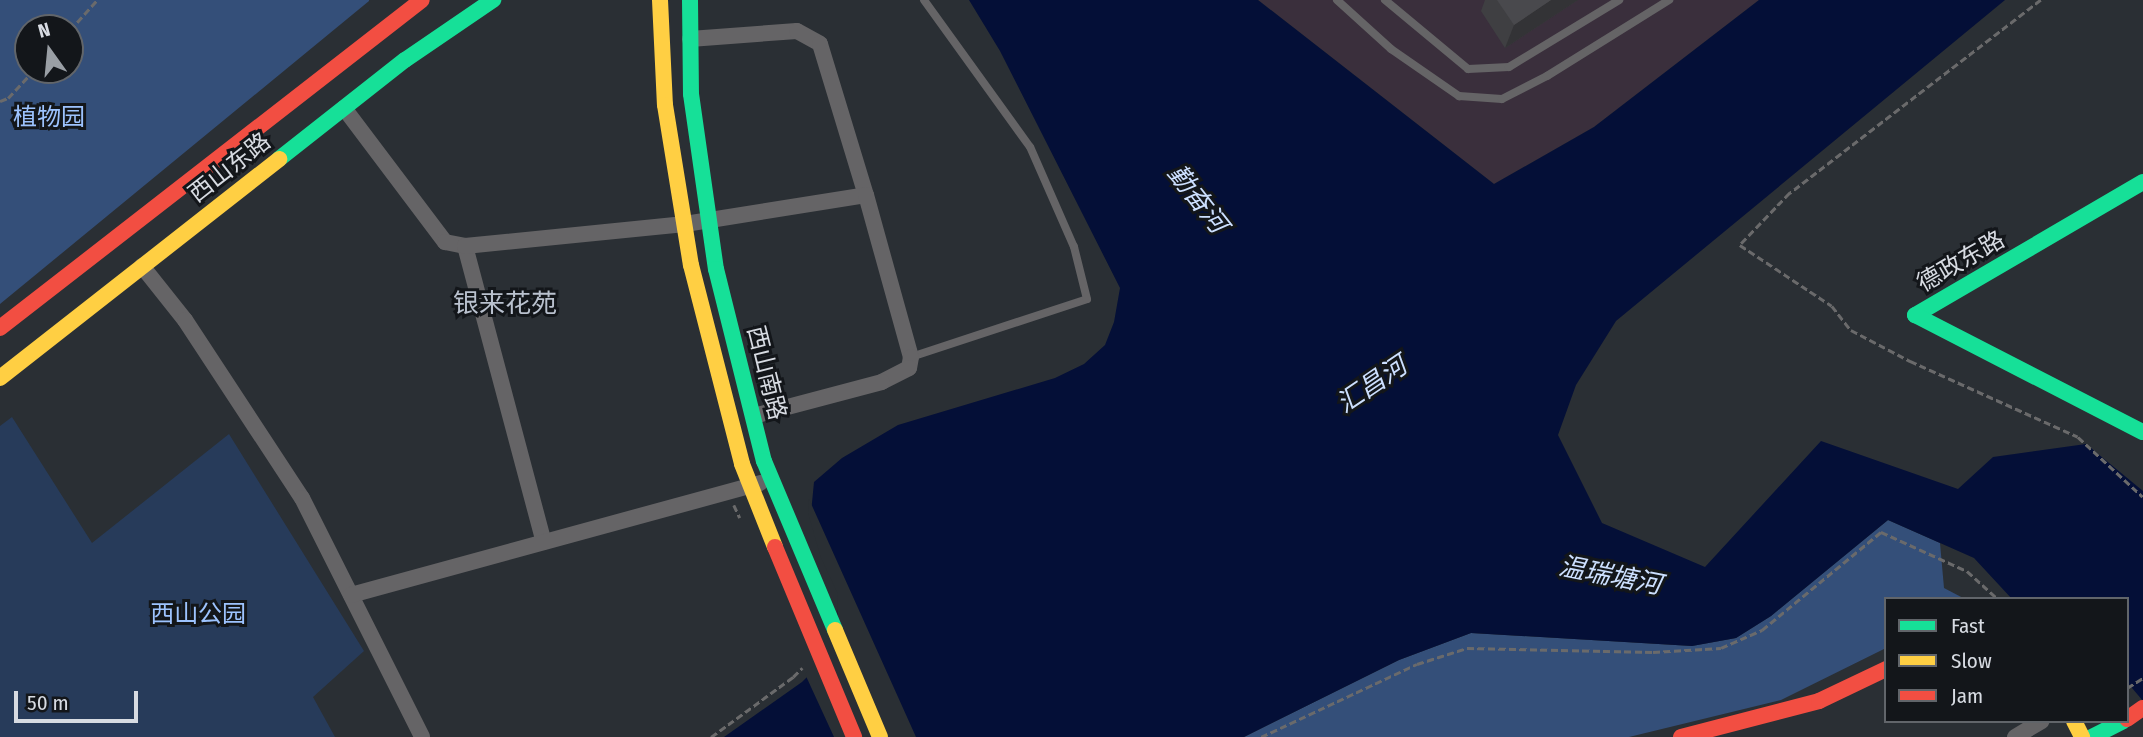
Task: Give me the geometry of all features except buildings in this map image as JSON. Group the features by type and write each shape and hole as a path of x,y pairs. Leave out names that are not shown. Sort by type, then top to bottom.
{"main road":[{"name":"西山东路","path":"0,328 422,0"},
{"name":"西山东路","path":"0,378 405,60 493,0"},
{"name":"西山南路","path":"660,0 665,105 691,265 742,464 809,635 854,737"},
{"name":"西山南路","path":"690,0 691,94 716,270 753,416 771,479 880,737"},
{"name":"德政东路","path":"2143,182 1914,315 2143,432"},
{"path":"1681,737 1819,701 1884,670"},
{"path":"2092,737 2118,723"}],"street":[{"path":"690,39 797,31 820,44 911,357 909,368 882,382 753,416"},
{"path":"344,108 445,242 465,246 685,224 866,195"},
{"path":"465,246 544,542"},
{"path":"142,267 185,320 302,498 422,737"},
{"path":"351,595 771,479"},
{"path":"2015,737 2039,723"}],"lane":[{"path":"911,357 1087,299 1074,247 1030,147 923,0"},
{"path":"1337,0 1391,49 1459,96 1502,99 1547,76 1669,0"},
{"path":"1384,0 1468,69 1509,67 1619,0"}],"path":[{"path":"84,14 97,0"},
{"path":"2040,0 1790,193 1740,245 1832,306 1851,330 1910,361 2078,437 2143,497"},
{"path":"0,101 8,99 21,84"},
{"path":"1261,737 1417,664 1467,648 1653,652 1721,648 1762,630 1881,532 1967,571 1996,597"},
{"path":"711,737 793,677 806,663"}],"shaded area":[{"path":"1258,0 1759,0 1594,127 1494,184"}],"green space":[{"name":"植物园","path":"0,0 369,1 0,304"},
{"name":"西山公园","path":"12,417 92,543 229,434 364,651 313,697 335,737 0,737 0,426"},
{"path":"1888,520 1940,543 1944,588 1961,597 1884,597 1884,649 1781,700 1629,737 1244,737 1399,660 1471,633 1692,646 1736,638 1771,616"}],"water":[{"path":"969,0 1258,0 1494,184 1594,127 1759,0 2005,0 1616,321 1576,385 1558,435 1602,523 1705,567 1821,441 1958,489 1993,457 2086,444 2143,491 2143,701 2129,684 2129,597 2010,597 1974,558 1888,520 1771,616 1736,638 1692,646 1471,633 1399,660 1244,737 724,737 802,682 829,655 841,594 811,513 814,482 842,458 898,425 1055,378 1084,364 1105,345 1114,322 1120,288 1000,51"}],"pier":[{"path":"809,499 916,737 834,737 805,674 827,653 837,629 838,594 821,558 808,513"}],"traffic: fast":[{"path":"279,159 405,60 493,0"},
{"path":"690,0 691,94 716,269 764,461 835,630"},
{"path":"2143,182 1915,315 2143,432"},
{"path":"2092,737 2119,723"}],"traffic: slow":[{"path":"660,0 665,105 691,265 742,464 775,547"},
{"path":"0,378 279,159"},
{"path":"835,630 880,737"},
{"path":"2075,723 2082,737"}],"traffic: jam":[{"path":"0,328 422,0"},
{"path":"775,547 854,737"},
{"path":"1681,737 1819,701 1884,670"},
{"path":"2129,718 2143,708"}],"district":[{"name":"银来花苑","path":"505,304"}],"water label":[{"name":"勤奋河","path":"1197,199"},
{"name":"汇昌河","path":"1372,385"},
{"name":"温瑞塘河","path":"1610,576"}]}
